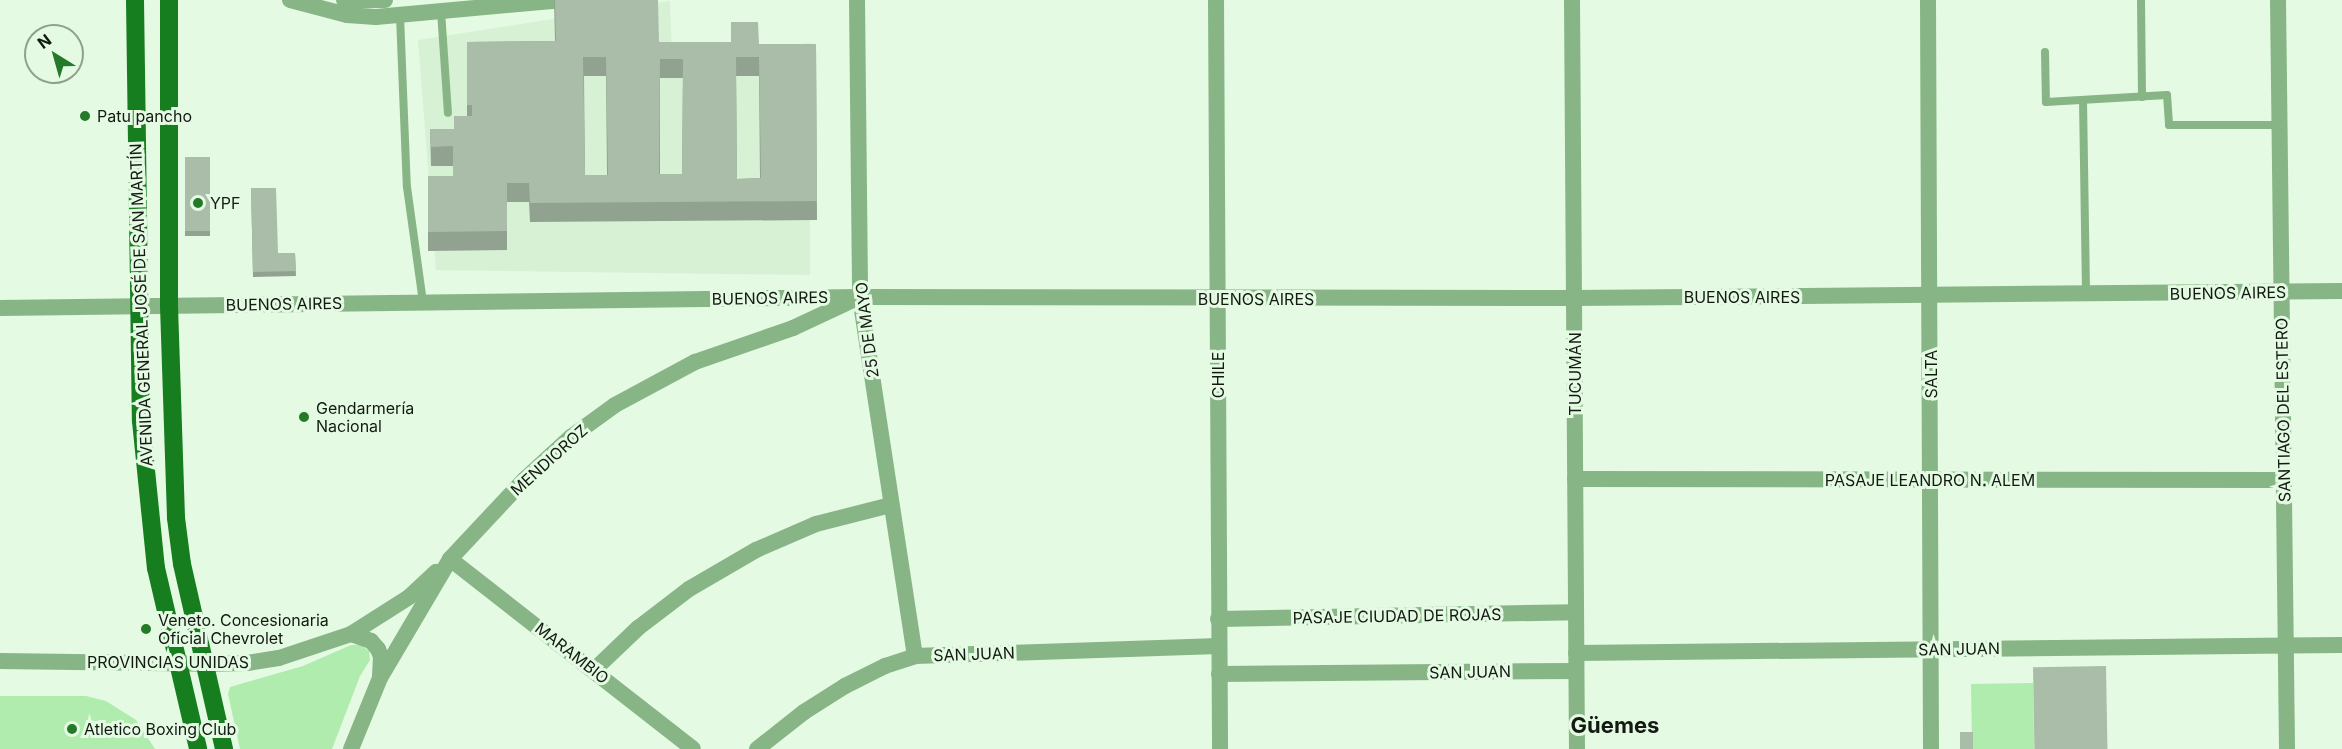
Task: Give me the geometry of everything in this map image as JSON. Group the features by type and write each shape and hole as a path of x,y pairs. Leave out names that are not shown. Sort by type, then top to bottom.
{"main road":[{"name":"AVENIDA GENERAL JOSÉ DE SAN MARTÍN","path":"135,0 141,421 156,568 198,749"},
{"name":"AVENIDA GENERAL JOSÉ DE SAN MARTÍN","path":"173,1 169,306 176,518 182,564 224,749"}],"street":[{"path":"290,0 347,15 400,16 439,6 559,0"},
{"path":"344,0 385,0"},
{"name":"25 DE MAYO","path":"857,0 860,297 915,656"},
{"name":"CHILE","path":"1216,0 1220,749"},
{"name":"TUCUMÁN","path":"1572,0 1577,749"},
{"name":"SALTA","path":"1928,0 1930,749"},
{"name":"SANTIAGO DEL ESTERO","path":"2278,0 2287,749"},
{"name":"BUENOS AIRES","path":"0,308 860,297 1574,298 2342,291"},
{"name":"MENDIOROZ","path":"351,749 380,678 450,559 524,480 571,437 615,405 695,362 819,318 860,297"},
{"name":"PASAJE LEANDRO N. ALEM","path":"1575,479 2284,480"},
{"path":"594,670 638,628 689,589 756,550 816,524 891,505"},
{"name":"PROVINCIAS UNIDAS","path":"0,661 204,664 247,663 279,658 351,634 409,597 450,559"},
{"name":"MARAMBIO","path":"450,559 693,749"},
{"name":"PASAJE CIUDAD DE ROJAS","path":"1218,619 1576,612"},
{"path":"351,634 371,641 378,649 381,657 380,678"},
{"name":"SAN JUAN","path":"1576,653 2342,645"},
{"name":"SAN JUAN","path":"757,749 804,712 845,686 885,666 915,656 1219,646"},
{"name":"SAN JUAN","path":"1219,674 1576,671"}],"lane":[{"path":"2141,0 2142,97"},
{"path":"439,6 448,113"},
{"path":"400,16 406,188 423,303"},
{"path":"2045,52 2046,102 2168,95 2169,125 2280,125"},
{"path":"2083,100 2086,295"}],"shaded area":[{"path":"670,1 672,59 810,43 810,275 436,270 418,40"}],"green space":[{"path":"351,645 361,645 369,651 370,660 360,676 332,749 240,749 228,694 230,687 303,666"},
{"path":"2033,683 2034,749 1972,749 1971,684"},
{"name":"Atletico Boxing Club","path":"0,696 86,696 106,701 136,720 155,749 0,749"}],"building":[{"path":"555,0 658,0 659,42 731,42 731,22 758,22 759,44 816,44 817,201 530,203 529,183 507,183 507,231 428,232 428,176 453,176 453,146 431,147 430,129 454,129 454,116 472,116 472,105 467,105 467,42 556,41","holes":["583,57 606,57 608,175 585,175","736,57 759,57 761,178 737,179","660,59 683,59 682,174 659,174"]},
{"path":"185,157 210,157 210,231 185,231"},
{"path":"251,188 276,188 278,253 295,253 296,271 253,272"},
{"path":"2106,666 2107,749 2034,749 2033,667"},
{"path":"1960,732 1973,732 1973,749 1960,749"}],"place":[{"name":"Patu pancho","path":"85,116"},
{"name":"YPF","path":"198,203"},
{"name":"Gendarmería Nacional","path":"304,417"},
{"name":"Veneto. Concesionaria Oficial Chevrolet","path":"146,629"},
{"name":"Atletico Boxing Club","path":"72,729"}],"district":[{"name":"Güemes","path":"1615,726"}]}
